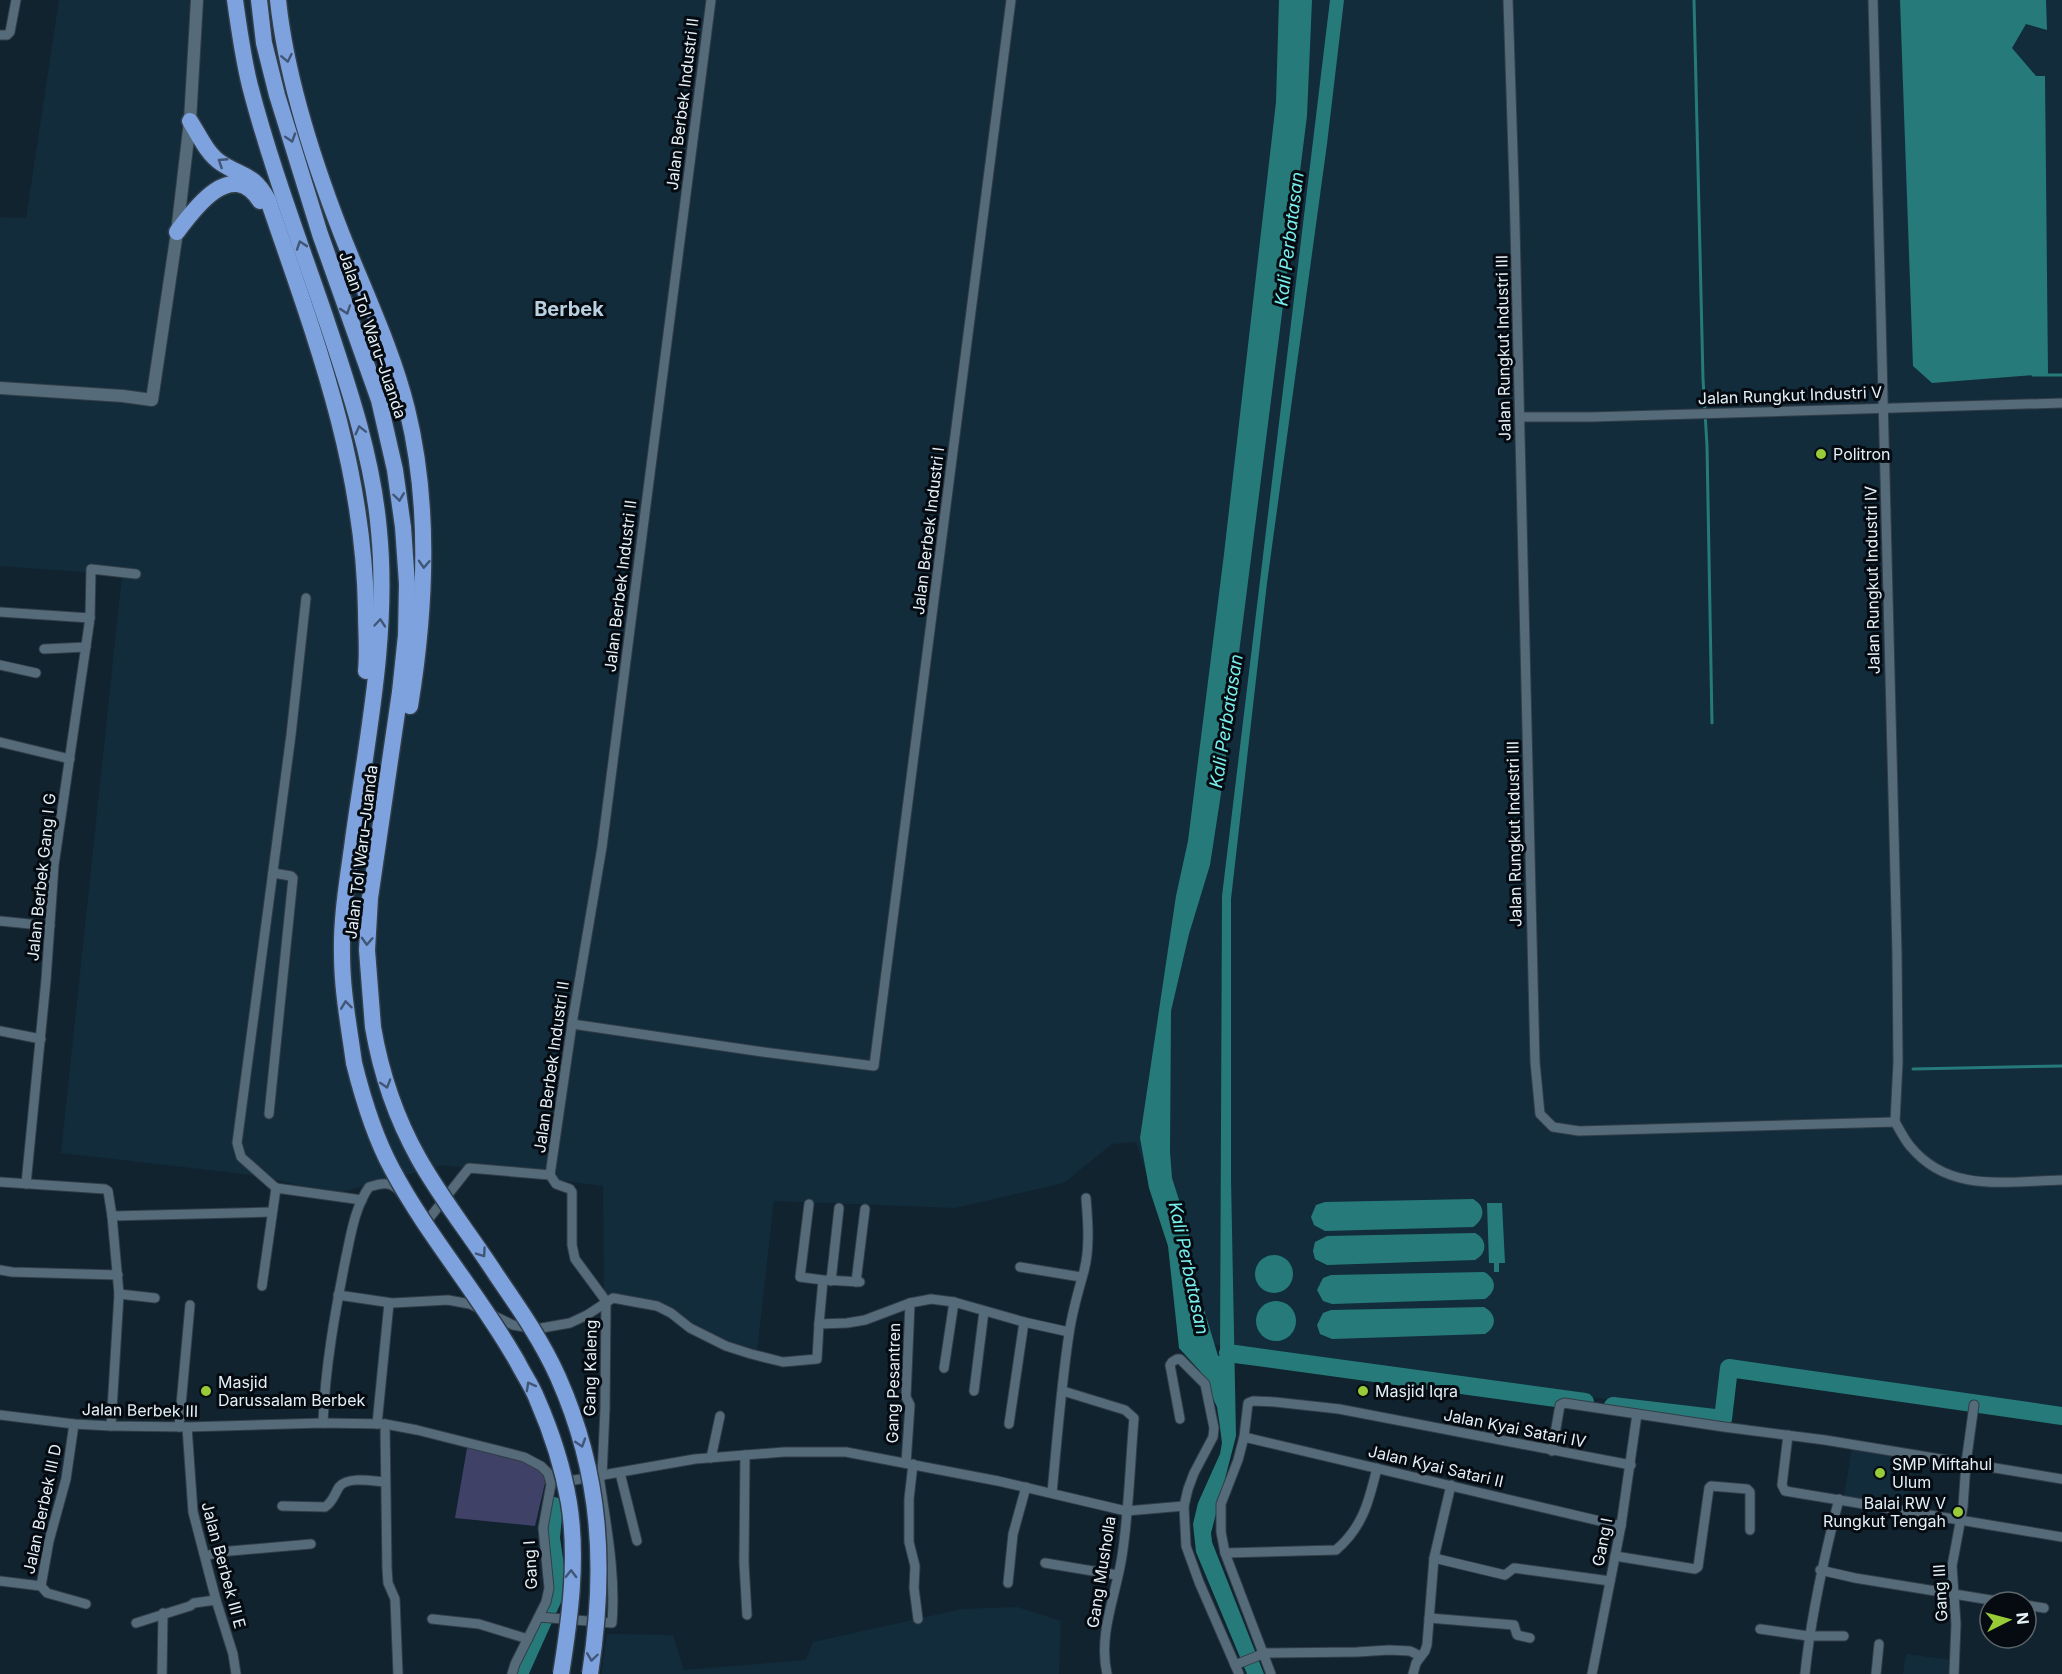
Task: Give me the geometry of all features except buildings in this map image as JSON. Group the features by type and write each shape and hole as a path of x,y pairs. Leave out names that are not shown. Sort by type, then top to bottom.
{"highway":[{"name":"Jalan Tol Waru–Juanda","path":"235,0 249,84 356,414 372,480 380,531 379,642 349,875 342,953 345,1003 354,1063 362,1096 392,1168 420,1215 501,1332 537,1398 562,1469 569,1504 572,1541 571,1597 561,1674"},
{"name":"Jalan Tol Waru–Juanda","path":"259,0 264,43 277,95 320,234 379,400 395,470 403,527 407,584 402,681 370,898 367,950 373,1027 379,1060 391,1099 419,1159 541,1344 558,1377 570,1411 590,1478 600,1552 599,1601 590,1674"},
{"path":"278,0 288,64 302,116 342,234 384,337 399,382 407,411 422,498 424,557 420,627 411,701 399,770 370,898"},
{"path":"190,121 210,153 221,163 244,173 256,182 268,200 313,332 346,445 356,499 366,578 367,663 351,808 349,875"},
{"path":"177,232 195,207 211,192 224,185 235,185 252,191 259,199 293,295 313,332"}],"street":[{"path":"0,35 9,34 16,0"},
{"path":"0,388 152,400 177,232 190,121 197,0"},
{"name":"Jalan Berbek Industri II","path":"550,1175 572,1024 602,847 711,0"},
{"name":"Jalan Berbek Industri I","path":"572,1024 874,1066 1011,0"},
{"name":"Jalan Rungkut Industri III","path":"1508,0 1530,799 1531,957 1535,1062 1540,1114 1553,1127 1580,1131 1895,1122"},
{"name":"Jalan Rungkut Industri IV","path":"1873,0 1897,952 1898,1062 1895,1122"},
{"name":"Jalan Rungkut Industri V","path":"1520,417 2062,403"},
{"name":"Jalan Berbek Gang I G","path":"26,1184 41,1039 54,864 90,618 91,569 136,574"},
{"path":"306,598 273,873 237,1143 241,1157 276,1188 362,1200"},
{"path":"0,612 90,618"},
{"path":"44,649 86,647"},
{"path":"0,665 36,673"},
{"path":"0,742 70,759"},
{"path":"269,1114 293,878 273,873"},
{"path":"0,921 50,926"},
{"path":"0,1030 41,1039"},
{"path":"1895,1122 1908,1144 1918,1155 1930,1165 1956,1179 1974,1182 2062,1180"},
{"path":"323,1423 324,1393 338,1296 352,1229 369,1187 387,1183 394,1185 421,1224 427,1221 469,1168 550,1175"},
{"name":"Gang Kaleng","path":"541,1617 612,1623 615,1596 600,1476 605,1409 606,1301 575,1258 572,1245 570,1189 556,1184 550,1175"},
{"path":"0,1182 108,1191 119,1294 111,1426"},
{"path":"262,1286 276,1188"},
{"path":"1052,1493 1069,1332 1081,1276 1084,1272 1088,1231 1086,1198"},
{"path":"809,1204 800,1277 827,1280 858,1282 865,1209"},
{"path":"338,1296 389,1303 448,1300 470,1304 513,1325 536,1329 570,1323 613,1298 657,1306 671,1313 690,1328 726,1346 751,1354 783,1362 817,1359 819,1324 839,1208"},
{"path":"112,1216 272,1212"},
{"path":"1020,1267 1081,1276"},
{"path":"0,1270 118,1275"},
{"path":"119,1294 155,1298"},
{"path":"819,1324 865,1320 910,1303 931,1299 954,1302 1069,1332"},
{"path":"944,1368 954,1302"},
{"path":"389,1303 381,1424 386,1482 388,1583 395,1599 398,1674"},
{"name":"Gang Pesantren","path":"910,1303 906,1397 910,1405 909,1542 915,1566 914,1588 918,1619"},
{"name":"Jalan Berbek III E","path":"190,1305 183,1427 189,1482 193,1512 233,1654 236,1674"},
{"path":"974,1391 984,1311"},
{"path":"1009,1424 1024,1322"},
{"path":"1180,1419 1170,1365 1177,1359 1180,1359 1205,1384 1214,1428 1212,1437 1194,1473 1184,1506 1184,1526 1190,1559 1239,1667 1262,1654 1389,1650 1410,1652 1420,1656"},
{"name":"Gang Musholla","path":"1063,1391 1125,1410 1134,1418 1122,1557 1106,1624 1104,1650 1107,1674"},
{"name":"Jalan Kyai Satari IV","path":"1244,1437 1246,1406 1250,1402 1275,1402 1339,1409 1631,1465"},
{"path":"1552,1451 1562,1403 1788,1435 2062,1479"},
{"name":"Gang III","path":"1954,1674 1956,1624 1952,1566 1960,1521 1974,1405"},
{"name":"Gang I","path":"1592,1674 1621,1527 1637,1414"},
{"name":"Jalan Berbek III","path":"0,1415 111,1426 381,1424 524,1457 541,1466 548,1473 550,1484"},
{"path":"711,1458 720,1416"},
{"name":"Jalan Berbek III D","path":"74,1424 66,1479 49,1541 41,1586 47,1593 86,1604"},
{"path":"1788,1435 1782,1489 1785,1491 2062,1538"},
{"path":"1244,1437 1221,1504 1221,1532 1225,1553 1271,1674"},
{"name":"Jalan Kyai Satari II","path":"1244,1437 1621,1527"},
{"path":"550,1484 711,1458 784,1452 846,1452 1026,1487 1126,1511 1184,1506"},
{"path":"744,1455 744,1563 747,1615"},
{"path":"1225,1553 1336,1550 1352,1535 1366,1512 1377,1468"},
{"path":"620,1473 637,1541"},
{"path":"282,1506 325,1506 331,1502 340,1485 346,1481 386,1482"},
{"name":"Gang I","path":"512,1674 515,1664 541,1617 549,1588 543,1528 550,1484"},
{"path":"1413,1674 1427,1645 1434,1558 1451,1485"},
{"path":"1615,1556 1696,1568 1711,1486 1747,1489 1750,1492 1750,1530"},
{"path":"1008,1583 1013,1534 1026,1487"},
{"path":"1805,1674 1808,1636 1820,1570 1839,1499"},
{"path":"206,1556 219,1552 311,1544"},
{"path":"1434,1558 1505,1575 1514,1568 1610,1581"},
{"path":"1045,1563 1118,1575"},
{"path":"1820,1570 1978,1598"},
{"path":"0,1581 41,1586"},
{"path":"136,1623 194,1603 216,1600"},
{"path":"2038,1607 2044,1608"},
{"path":"162,1674 163,1613"},
{"path":"1429,1618 1514,1625 1517,1635 1530,1638"},
{"path":"432,1619 479,1624 528,1639"},
{"path":"1760,1629 1808,1636 1844,1636"},
{"path":"1876,1674 1879,1644"}],"shaded area":[{"path":"59,0 2062,0 2062,1414 1726,1361 1721,1415 1203,1343 1136,1142 1112,1144 1064,1183 955,1208 774,1201 757,1350 715,1339 669,1306 604,1294 603,1186 443,1165 334,1194 260,1176 61,1153 122,575 0,566 0,217 26,218"},
{"name":"SMP Miftahul Ulum","path":"1852,1447 1914,1456 1906,1509 1844,1497"},
{"path":"467,1448 522,1459 543,1473 545,1483 535,1526 455,1518"},
{"path":"1017,1607 1061,1621 1059,1674 601,1674 607,1634 673,1635 684,1670 806,1660 813,1642 962,1609"},
{"path":"1906,1654 1952,1660 1951,1674 1903,1674"}],"water":[{"name":"Kali Perbatasan","path":"1279,0 1312,0 1307,116 1222,787 1210,865 1189,934 1171,1011 1170,1152 1172,1178 1188,1228 1205,1354 1220,1356 1222,896 1330,0 1344,0 1327,144 1267,583 1231,899 1231,1179 1236,1436 1211,1533 1212,1542 1264,1674 1247,1674 1196,1552 1193,1524 1198,1503 1220,1454 1222,1443 1220,1427 1217,1407 1200,1371 1179,1348 1168,1246 1149,1188 1140,1138 1176,896 1188,841 1224,554 1276,102"},
{"path":"1900,0 2046,0 2047,30 2026,24 2012,48 2036,76 2045,76 2048,374 1932,383 1913,366"},
{"path":"1473,1199 1480,1205 1482,1216 1473,1227 1325,1231 1314,1225 1311,1217 1316,1205 1325,1202"},
{"path":"1487,1203 1502,1203 1505,1263 1499,1263 1499,1272 1494,1272 1494,1263 1489,1263"},
{"path":"1475,1233 1484,1242 1484,1250 1475,1260 1327,1265 1315,1259 1313,1251 1315,1242 1327,1236"},
{"path":"1274,1255 1281,1256 1287,1261 1292,1267 1292,1281 1287,1287 1281,1292 1274,1293 1267,1292 1261,1287 1256,1281 1255,1274 1256,1267 1261,1261 1267,1256"},
{"path":"1484,1272 1491,1278 1494,1285 1492,1292 1485,1299 1332,1304 1323,1301 1317,1290 1323,1278 1331,1275"},
{"path":"1276,1301 1290,1307 1296,1321 1290,1335 1276,1341 1262,1335 1256,1321 1262,1307"},
{"path":"1484,1307 1491,1313 1494,1320 1492,1328 1485,1334 1332,1339 1320,1334 1317,1325 1323,1313 1331,1310"}],"waterway":[{"path":"1694,0 1703,379 1707,446 1712,723"},
{"path":"2033,375 2062,375"},
{"path":"1913,1069 2062,1066"},
{"name":"Kali Perbatasan","path":"1196,1314 1215,1377"},
{"path":"1228,1353 1585,1402"},
{"path":"1613,1406 1723,1419 1729,1368 2062,1416"},
{"path":"519,1674 558,1587 551,1538 554,1506"}],"place":[{"name":"Politron","path":"1821,454"},
{"name":"Masjid Darussalam Berbek","path":"206,1391"},
{"name":"Masjid Iqra","path":"1363,1391"},
{"name":"SMP Miftahul Ulum","path":"1880,1473"},
{"name":"Balai RW V Rungkut Tengah","path":"1958,1512"}],"district":[{"name":"Berbek","path":"569,309"}]}
